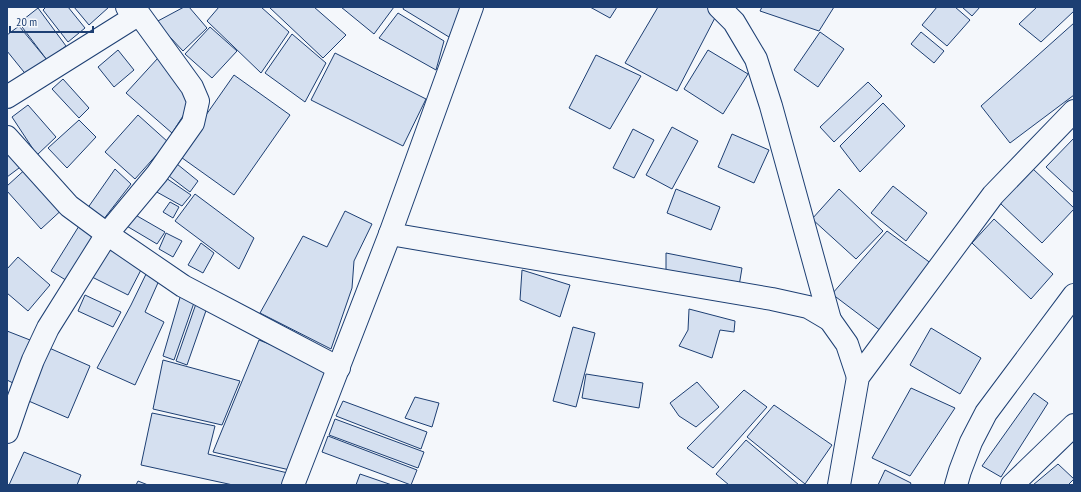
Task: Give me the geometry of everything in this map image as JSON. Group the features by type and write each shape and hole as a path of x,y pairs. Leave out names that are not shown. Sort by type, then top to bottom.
{"street":[{"path":"293,485 390,234 472,7"},
{"path":"719,7 734,22 756,59 771,106 830,320 847,344 858,377"},
{"path":"7,97 137,12 192,87 198,101 193,123 157,174 107,234 48,328 33,360 7,432"},
{"path":"839,485 858,377 993,195 1074,112"},
{"path":"7,137 69,206 107,234 183,286 339,368"},
{"path":"390,234 772,299 808,307 830,320"},
{"path":"956,485 970,442 986,413 1074,295"},
{"path":"1012,485 1074,425"}],"building":[{"path":"46,7 68,7 85,28 68,42 43,10"},
{"path":"74,7 109,7 89,25"},
{"path":"184,7 189,7 207,28 183,51 156,22"},
{"path":"219,7 261,7 289,32 261,73 207,21"},
{"path":"269,7 314,7 346,35 323,58"},
{"path":"341,7 394,7 374,34"},
{"path":"404,7 463,7 449,37 403,9"},
{"path":"590,7 617,7 610,18"},
{"path":"658,7 708,7 718,12 677,91 625,63"},
{"path":"762,7 834,7 819,31 760,11"},
{"path":"937,7 955,7 970,20 947,46 922,25"},
{"path":"962,7 980,7 972,16"},
{"path":"1037,7 1074,7 1074,11 1041,42 1019,24"},
{"path":"38,8 66,46 47,60 19,23"},
{"path":"398,13 444,41 436,70 379,38"},
{"path":"1074,23 1074,95 1010,143 981,106"},
{"path":"19,26 47,60 28,77 7,51 7,35"},
{"path":"210,27 237,51 212,78 185,54"},
{"path":"820,32 844,49 818,87 794,70"},
{"path":"921,32 944,51 934,63 911,44"},
{"path":"292,34 326,63 305,102 265,73"},
{"path":"118,50 134,70 114,87 98,67"},
{"path":"708,50 748,74 723,114 684,89"},
{"path":"335,53 426,99 403,146 311,100"},
{"path":"596,55 641,76 610,129 569,108"},
{"path":"158,58 192,102 172,133 126,93"},
{"path":"234,75 290,115 234,195 178,155"},
{"path":"63,79 89,108 79,118 52,89"},
{"path":"868,82 882,96 834,142 820,127"},
{"path":"883,103 905,126 860,172 840,146"},
{"path":"28,105 56,137 37,155 12,117"},
{"path":"138,115 168,142 135,179 105,152"},
{"path":"79,120 96,137 67,168 48,148"},
{"path":"672,127 698,141 672,189 646,175"},
{"path":"633,129 654,140 634,178 613,168"},
{"path":"732,134 769,150 754,183 718,167"},
{"path":"1074,138 1074,193 1046,167"},
{"path":"7,144 23,165 7,177"},
{"path":"177,164 198,181 190,192 169,176"},
{"path":"30,165 66,206 41,229 7,191 7,186"},
{"path":"1032,168 1074,208 1042,243 1000,203"},
{"path":"115,169 131,184 103,220 87,209"},
{"path":"163,176 191,195 182,206 155,191"},
{"path":"893,186 927,213 906,241 871,213"},
{"path":"676,189 720,207 711,230 667,213"},
{"path":"839,189 883,231 856,259 812,219"},
{"path":"195,194 254,238 239,269 175,221"},
{"path":"170,202 179,207 173,218 163,212"},
{"path":"345,211 372,224 354,261 352,288 331,349 260,313 303,236 327,247"},
{"path":"132,213 165,232 157,244 125,225"},
{"path":"994,219 1053,274 1031,299 972,243"},
{"path":"79,226 97,238 69,282 51,271"},
{"path":"887,231 932,264 881,331 832,294"},
{"path":"166,233 182,241 173,257 159,249"},
{"path":"201,243 214,253 203,273 188,265"},
{"path":"106,248 143,266 128,295 92,277"},
{"path":"666,253 742,268 739,286 666,273"},
{"path":"18,257 50,285 28,311 7,293 7,269"},
{"path":"148,270 161,276 145,312 164,322 135,385 97,368"},
{"path":"522,270 570,285 560,317 520,300"},
{"path":"181,294 196,297 174,360 163,356"},
{"path":"85,295 121,312 113,327 78,311"},
{"path":"198,298 209,302 187,365 176,361"},
{"path":"689,309 735,321 734,332 720,330 712,358 679,346 688,330"},
{"path":"573,327 595,333 576,407 553,401"},
{"path":"931,328 981,358 960,394 910,365"},
{"path":"7,331 30,340 13,383 7,380"},
{"path":"259,340 330,368 294,471 213,452"},
{"path":"47,347 90,366 68,418 24,399"},
{"path":"163,360 240,381 222,425 153,409"},
{"path":"586,374 643,383 639,408 582,398"},
{"path":"697,382 719,407 696,427 679,416 670,403"},
{"path":"911,388 955,408 910,476 872,458"},
{"path":"744,390 767,407 713,468 687,448"},
{"path":"1034,393 1048,403 1001,477 982,466"},
{"path":"415,397 439,403 432,427 405,418"},
{"path":"343,401 427,432 421,449 336,416"},
{"path":"774,405 832,445 805,484 747,437"},
{"path":"152,413 215,426 208,454 292,474 286,485 233,485 141,465"},
{"path":"335,419 424,452 418,468 329,435"},
{"path":"328,436 417,470 411,485 322,452"},
{"path":"746,440 799,485 729,485 716,474"},
{"path":"24,452 81,475 77,485 9,485"},
{"path":"1058,464 1074,479 1068,485 1033,485"},
{"path":"885,470 911,483 910,485 878,485"},
{"path":"360,474 392,485 356,485"},
{"path":"138,481 148,485 136,485"}]}
